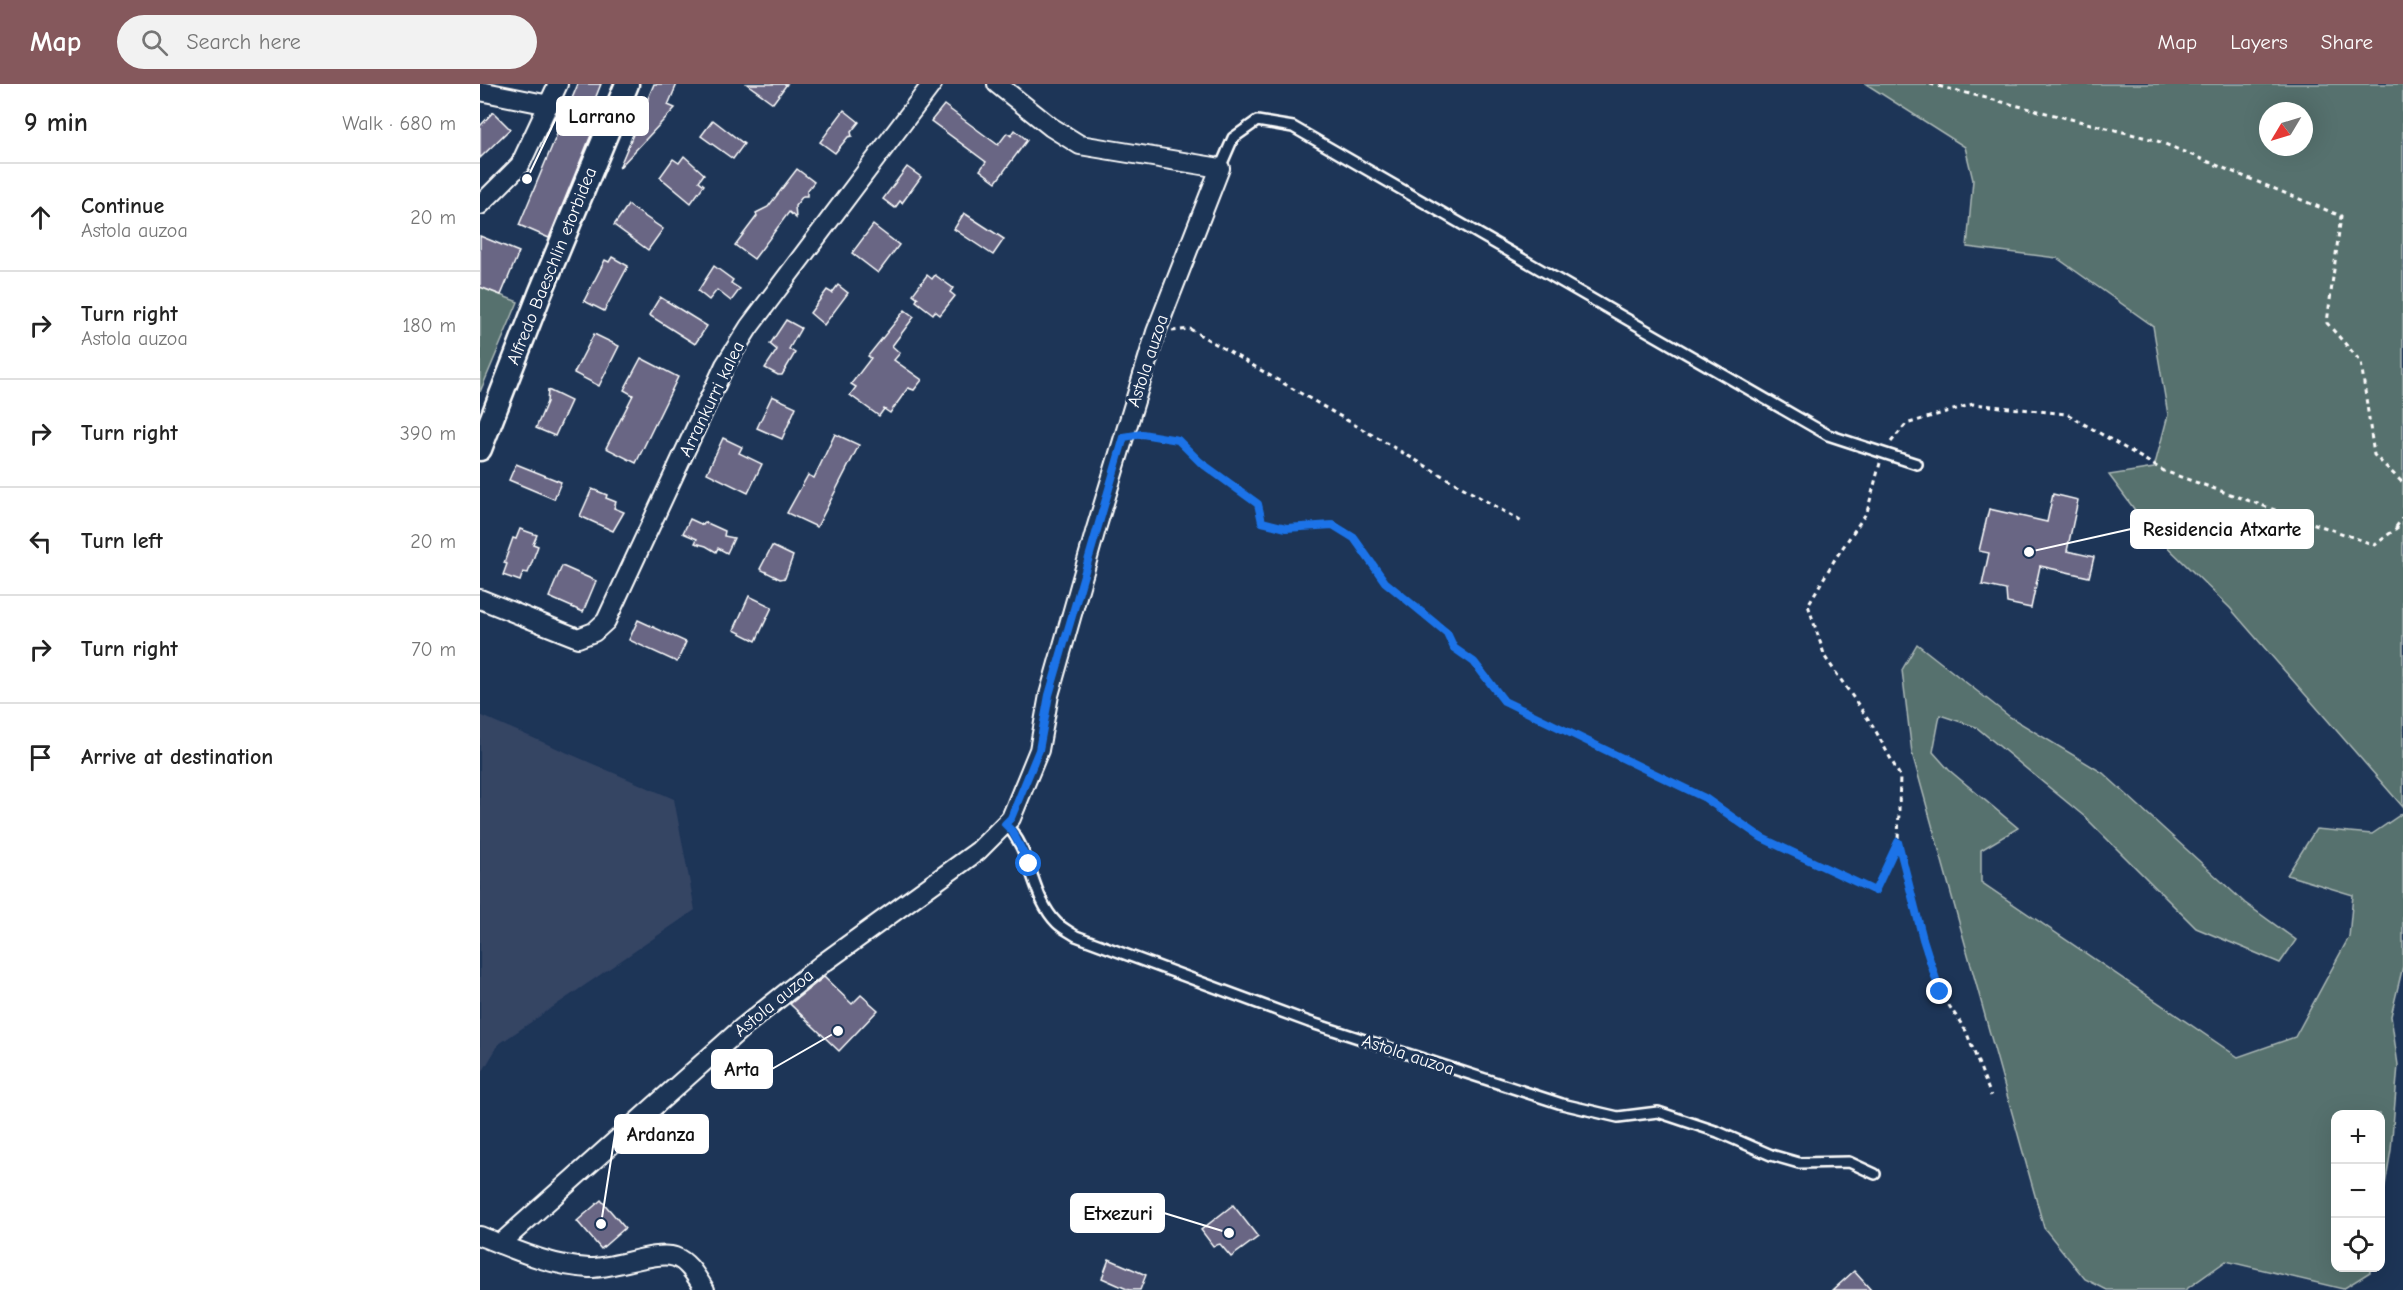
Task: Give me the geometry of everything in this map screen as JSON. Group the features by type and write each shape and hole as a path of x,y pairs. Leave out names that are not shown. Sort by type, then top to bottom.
{"street":[{"path":"480,206 520,165 558,84"},
{"name":"Alfredo Baeschlin etorbidea","path":"480,449 553,261 627,84"},
{"name":"Arrankurri kalea","path":"480,599 578,638 594,632 606,621 725,365 749,327 932,84"},
{"path":"997,84 1051,127 1080,145 1220,168"},
{"path":"480,91 549,105"},
{"name":"Astola auzoa","path":"500,1244 743,1027 822,964 978,851 1011,818 1039,750 1052,684 1156,332 1220,168"},
{"path":"480,1236 526,1256 590,1268 615,1267 662,1254 676,1257 690,1268 705,1290"}],"lane":[{"path":"1220,168 1233,138 1257,121 1293,127 1828,435 1917,464"},
{"name":"Astola auzoa","path":"1005,824 1017,839 1042,899 1056,922 1076,936 1309,1022 1562,1104 1618,1117 1658,1112 1790,1161 1799,1163 1849,1162 1875,1174"}],"path":[{"path":"1930,84 2155,140 2341,216 2327,323 2361,362 2374,455 2403,483"},
{"path":"1156,332 1190,329 1522,522"},
{"path":"1991,1096 1966,1031 1940,992 1923,939 1898,842 1900,776 1873,726 1825,657 1808,605 1835,559 1867,512 1882,453 1906,424 1973,404 2067,414 2164,471 2375,545 2403,523"},
{"path":"1124,437 1142,434 1178,440 1200,462 1258,504 1262,522 1286,528 1333,525 1354,538 1385,582 1447,633 1454,648 1474,662 1504,701 1705,798 1762,838 1875,891 1898,842"},
{"path":"2393,531 2403,517"}],"shaded area":[{"path":"480,715 674,799 695,910 499,1044 480,1076"}],"green space":[{"path":"1866,84 2403,84 2403,807 2230,608 2149,529 2109,475 2154,468 2168,415 2153,326 2057,258 1967,247 1973,180 1965,147"},
{"path":"480,287 518,302 480,392"},
{"path":"1917,644 2010,717 2103,773 2245,903 2296,940 2280,963 2196,928 2085,817 1976,727 1940,715 1933,752 1949,770 2018,828 1981,850 1981,882 2238,1057 2295,1037 2349,937 2353,895 2287,875 2316,829 2372,834 2403,813 2403,966 2391,1016 2398,1065 2391,1150 2385,1185 2385,1110 2331,1110 2331,1272 2370,1272 2343,1289 2226,1261 2185,1290 2107,1290 2085,1279 2044,1228 1912,753 1902,670"}],"building":[{"path":"578,84 601,84 591,109 600,113 549,238 519,225"},
{"path":"654,84 677,84 668,105 675,108 619,168"},
{"path":"747,84 787,84 773,103"},
{"path":"944,105 998,145 1007,133 1011,136 1015,130 1027,140 996,182 980,170 986,162 931,121"},
{"path":"844,110 859,122 851,132 852,136 848,137 835,153 820,142"},
{"path":"493,112 510,129 480,158 480,126"},
{"path":"713,120 744,144 733,159 701,136"},
{"path":"684,156 704,174 699,181 704,185 691,203 660,177 673,159 679,163"},
{"path":"907,167 921,177 902,203 900,201 895,208 883,199"},
{"path":"797,169 814,182 807,191 807,196 803,196 795,206 796,218 789,212 754,259 735,245 757,216 756,213 768,207"},
{"path":"628,205 663,229 648,250 614,225"},
{"path":"964,213 1004,239 993,255 954,229"},
{"path":"873,225 899,245 878,273 852,253"},
{"path":"480,236 519,252 501,295 480,287"},
{"path":"612,257 628,266 604,311 584,301 605,260 609,262"},
{"path":"714,266 733,280 731,283 740,289 731,301 717,290 709,300 698,291"},
{"path":"927,275 932,279 935,275 953,288 950,292 955,296 940,315 935,311 933,314 916,301 918,298 913,294"},
{"path":"838,285 848,293 824,325 810,313 827,290 832,293"},
{"path":"660,297 707,326 695,344 649,315"},
{"path":"905,310 914,317 892,346 900,353 894,360 922,380 914,390 908,388 890,413 884,409 879,416 850,395 856,387 851,384 871,358 868,356"},
{"path":"786,320 801,328 789,349 795,353 782,375 778,375 765,368 777,350 770,344"},
{"path":"594,334 619,346 599,386 574,373"},
{"path":"641,358 678,377 636,463 606,448 633,395 624,390"},
{"path":"548,390 571,401 555,436 536,428 547,402"},
{"path":"772,396 796,407 782,439 757,428"},
{"path":"835,434 859,445 817,527 787,513 808,475 814,478"},
{"path":"723,438 742,447 739,453 762,464 748,493 707,473"},
{"path":"516,464 561,482 554,499 509,480"},
{"path":"592,489 607,495 606,498 616,502 614,508 624,512 613,531 580,516"},
{"path":"2053,494 2078,500 2067,551 2094,557 2089,577 2040,566 2031,608 2007,603 2006,590 1982,585 1989,553 1979,551 1989,509 2047,522"},
{"path":"690,519 703,525 705,522 725,531 724,536 734,538 727,553 718,548 716,552 695,543 697,539 683,533"},
{"path":"520,529 537,535 533,544 538,546 528,573 523,572 520,581 503,575 507,564 504,563 513,538 516,539"},
{"path":"772,546 793,556 785,578 780,579 760,569"},
{"path":"562,566 596,581 583,612 549,597"},
{"path":"749,596 772,607 756,641 734,630"},
{"path":"638,620 686,642 677,662 629,640"},
{"path":"824,977 852,1004 861,995 878,1010 839,1051 790,1004"},
{"path":"601,1200 625,1228 601,1249 577,1221"},
{"path":"1233,1205 1258,1237 1231,1257 1220,1244 1213,1246 1201,1230"},
{"path":"1109,1259 1146,1275 1140,1290 1129,1290 1102,1278"},
{"path":"1854,1271 1871,1290 1833,1290"}],"place":[{"name":"Larrano","path":"527,179"},
{"name":"Residencia Atxarte","path":"2029,552"},
{"name":"Arta","path":"838,1031"},
{"name":"Ardanza","path":"601,1224"},
{"name":"Etxezuri","path":"1229,1233"}],"route":[{"path":"1029,864 1012,831 1005,824 1011,818 1039,750 1049,695 1095,529 1124,437 1142,434 1178,440 1200,462 1258,504 1262,522 1286,528 1333,525 1354,538 1385,582 1447,633 1454,648 1474,662 1504,701 1705,798 1762,838 1875,891 1898,842 1923,939 1940,992"}]}
